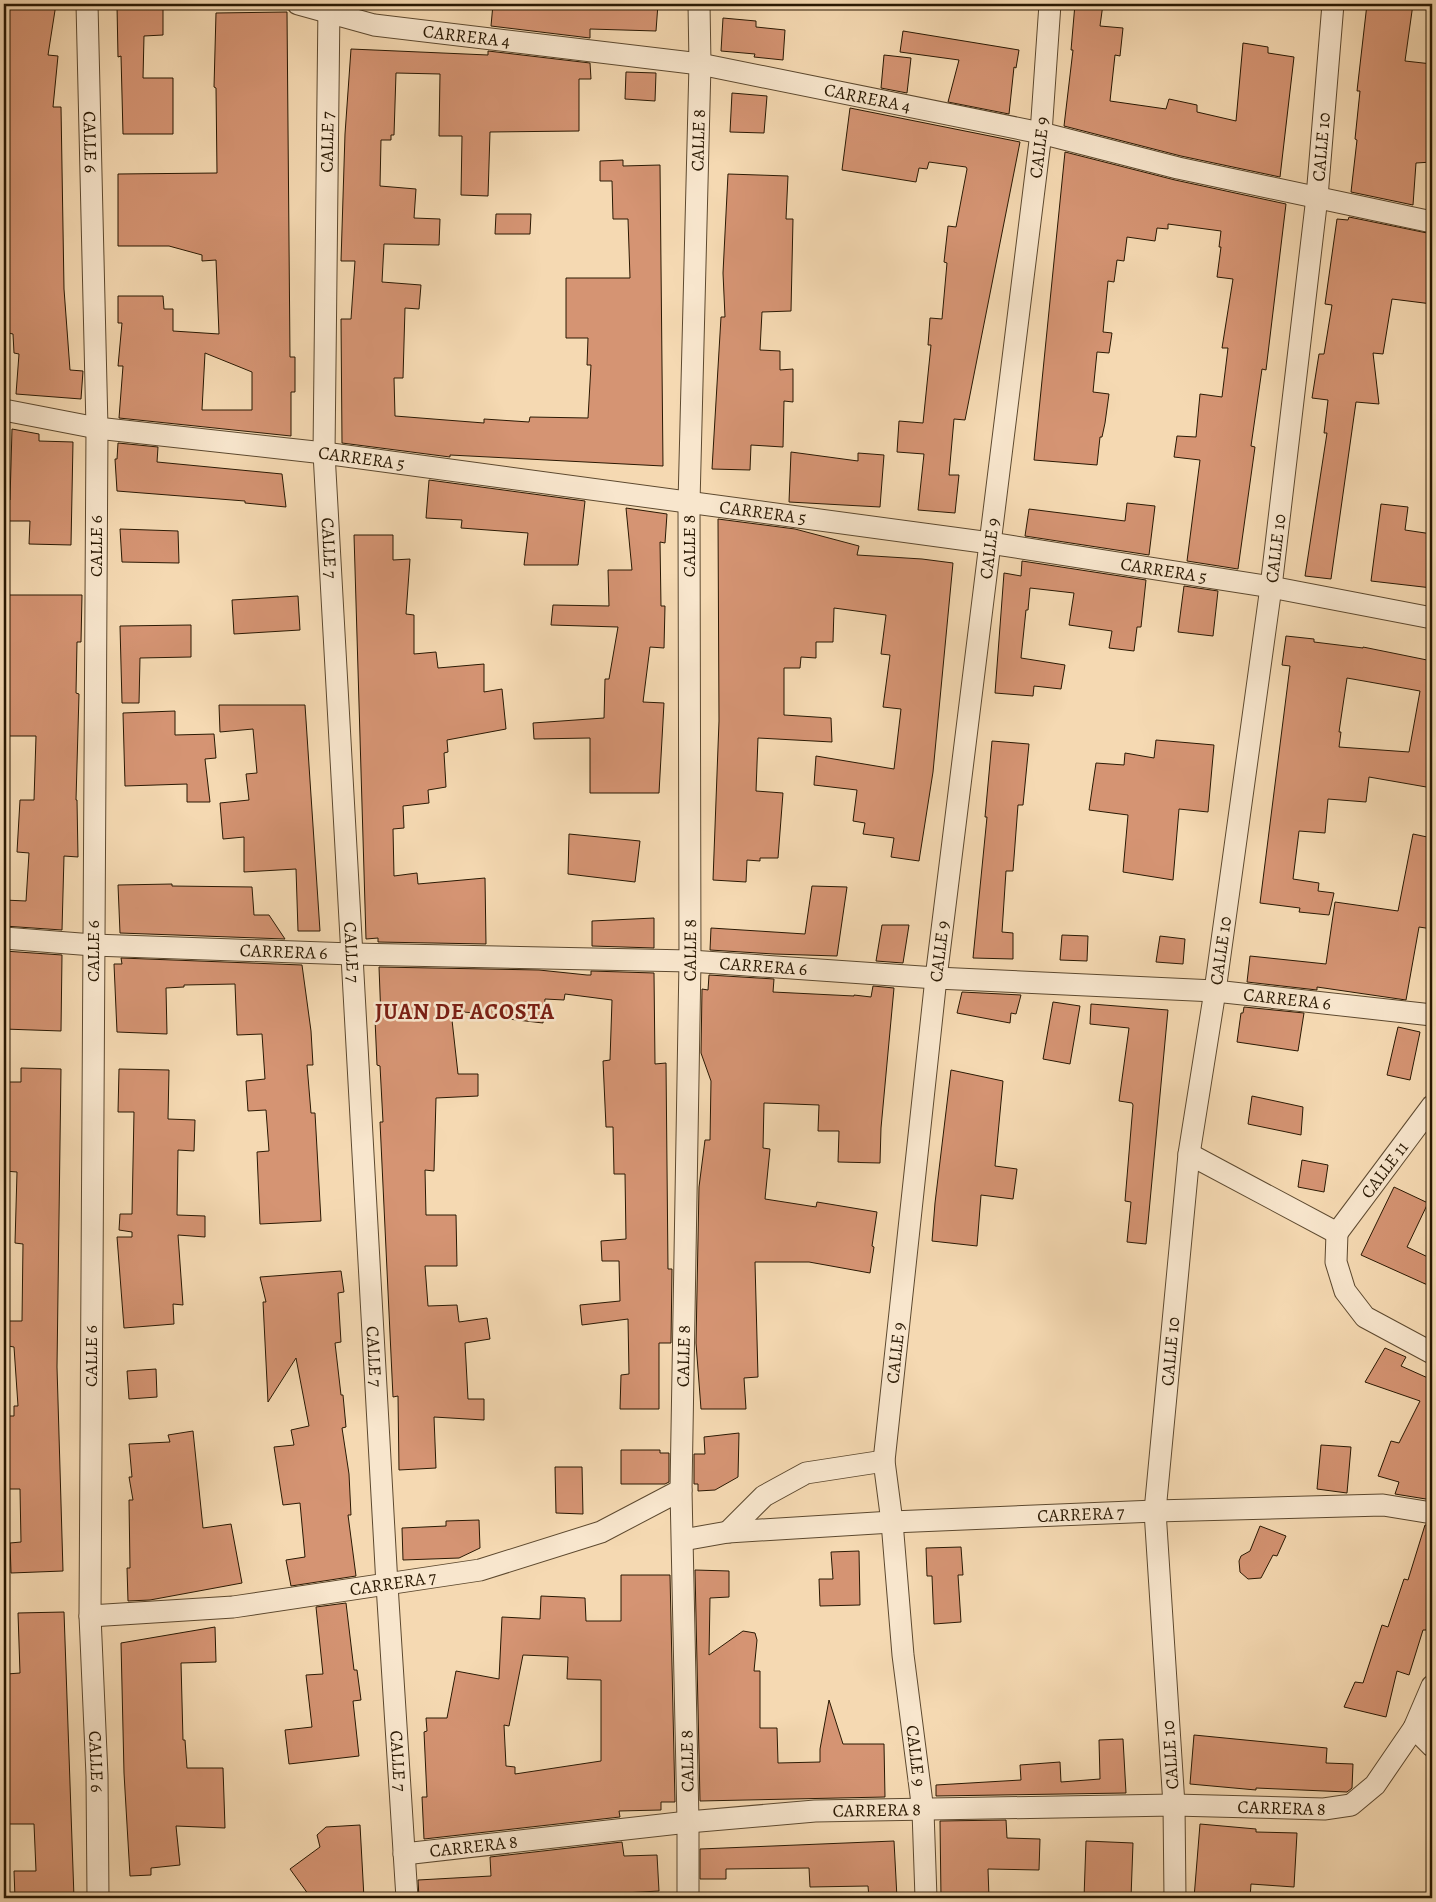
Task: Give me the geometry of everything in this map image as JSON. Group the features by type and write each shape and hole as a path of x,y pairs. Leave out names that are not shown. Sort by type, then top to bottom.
{"street":[{"name":"CALLE 6","path":"87,4 97,428 90,1616 97,1776 98,1898"},
{"name":"CARRERA 4","path":"298,4 329,8 374,25 700,64 1041,133 1178,168 1432,222"},
{"name":"CALLE 8","path":"688,1898 681,1490 690,961 689,503 700,64 699,4"},
{"name":"CALLE 9","path":"926,1898 923,1811 903,1655 892,1522 884,1461 936,978 1041,133 1050,4"},
{"name":"CALLE 10","path":"1174,1898 1174,1805 1154,1511 1189,1154 1215,992 1272,587 1317,197 1333,4"},
{"name":"CALLE 7","path":"329,8 324,454 387,1585 407,1898"},
{"name":"CARRERA 5","path":"4,410 97,428 324,454 990,543 1272,587 1432,618"},
{"name":"CARRERA 6","path":"4,938 93,945 352,954 690,961 936,978 1215,992 1432,1015"},
{"name":"CALLE 11","path":"1337,1233 1432,1106"},
{"path":"1189,1154 1337,1233 1336,1262 1346,1291 1365,1317 1432,1353"},
{"path":"728,1532 764,1496 806,1473 884,1461"},
{"name":"CARRERA 7","path":"90,1616 234,1607 480,1570 601,1532 681,1490"},
{"name":"CARRERA 7","path":"683,1540 728,1532 892,1522 1154,1511 1383,1505 1432,1513"},
{"path":"1432,1686 1414,1728 1432,1746"},
{"name":"CARRERA 8","path":"404,1854 688,1822 815,1811 923,1811 1174,1805 1324,1809 1351,1805 1375,1785 1414,1728"}],"building":[{"path":"4,4 56,4 48,55 58,56 53,107 61,107 64,289 70,370 83,371 81,399 16,394 19,354 14,353 13,334 4,332 4,113 6,75 4,75"},
{"path":"493,4 552,6 552,4 658,4 656,31 590,29 590,38 491,26"},
{"path":"1075,4 1103,4 1100,26 1123,28 1120,56 1115,55 1110,101 1166,109 1169,99 1197,105 1197,112 1236,121 1243,43 1268,47 1268,53 1294,57 1280,177 1181,156 1064,126 1073,50 1071,50"},
{"path":"1367,4 1413,4 1405,61 1432,64 1432,162 1416,163 1413,205 1351,192 1360,91 1357,91"},
{"path":"117,6 163,9 163,35 144,36 143,78 173,78 173,134 123,134 121,56 118,57"},
{"path":"287,12 290,357 295,357 295,392 291,392 291,436 119,418 123,366 118,366 122,323 118,323 118,296 163,296 164,309 173,309 173,331 219,334 216,260 202,261 202,255 169,246 118,246 118,174 217,173 216,88 214,87 216,13","holes":["205,353 252,372 252,410 202,410"]},
{"path":"723,18 756,21 756,27 785,30 783,60 754,57 755,54 721,51"},
{"path":"903,31 1019,50 1016,68 1014,67 1009,114 948,102 959,60 900,52"},
{"path":"351,49 488,55 488,51 590,63 591,79 579,79 579,131 490,132 488,196 461,195 462,136 439,136 440,74 396,73 394,135 391,135 391,140 381,140 380,186 416,189 414,218 440,219 439,245 384,244 382,282 421,285 419,309 405,308 403,378 394,378 395,416 484,423 484,419 529,422 530,417 588,418 591,365 587,365 588,338 566,338 566,278 630,278 628,219 613,219 612,181 600,181 600,161 623,160 623,166 660,165 663,466 450,455 450,457 342,443 341,319 351,319 355,261 341,261 345,134"},
{"path":"884,55 911,58 907,93 881,88"},
{"path":"626,72 656,73 655,101 625,99"},
{"path":"732,93 767,96 764,133 730,132"},
{"path":"850,108 1020,142 965,420 954,419 949,475 959,475 955,513 918,510 924,454 897,452 899,421 923,423 931,345 928,345 930,318 942,319 947,263 944,262 948,226 956,227 967,169 966,167 929,162 927,169 919,168 916,182 842,170"},
{"path":"1065,152 1175,180 1286,204 1266,370 1262,369 1251,446 1255,447 1238,569 1187,561 1200,460 1174,457 1177,436 1196,437 1200,394 1222,397 1228,348 1222,348 1233,279 1217,277 1221,231 1168,224 1168,229 1157,228 1155,241 1127,237 1124,261 1117,260 1114,282 1108,281 1103,332 1112,333 1109,353 1097,352 1093,392 1109,394 1105,423 1102,437 1100,437 1097,465 1034,460"},
{"path":"728,174 788,176 786,219 793,219 791,311 762,312 760,350 780,351 780,370 793,369 793,402 784,401 783,447 751,445 750,470 712,469 721,317 725,317 723,273"},
{"path":"496,214 531,214 530,234 495,234"},
{"path":"1349,217 1432,234 1432,304 1392,299 1383,354 1373,353 1379,404 1356,402 1331,579 1305,576 1327,433 1324,433 1328,400 1312,398 1319,354 1324,354 1332,305 1325,304 1337,219 1348,220"},
{"path":"12,429 39,434 39,441 73,442 71,545 29,544 30,521 4,521 4,500 10,500"},
{"path":"118,443 158,447 157,462 282,474 286,507 245,503 245,501 117,491 115,459 117,459"},
{"path":"791,452 858,461 858,453 884,455 880,507 789,502"},
{"path":"429,480 585,501 578,565 524,565 528,533 461,528 462,520 426,518"},
{"path":"1127,503 1155,506 1149,555 1025,536 1029,509 1125,521"},
{"path":"1381,504 1408,507 1405,530 1432,534 1432,588 1371,581"},
{"path":"626,508 667,514 665,543 660,542 661,606 665,606 664,648 650,647 643,702 664,703 659,793 590,793 590,738 534,739 533,723 604,718 605,679 609,679 618,627 551,625 553,605 609,606 608,570 632,570"},
{"path":"718,519 795,529 859,546 857,555 953,563 933,772 919,861 891,857 894,838 863,834 865,823 853,821 857,790 814,785 816,756 894,769 901,709 883,707 890,655 881,654 886,615 834,608 833,642 816,642 816,658 801,657 800,668 784,668 784,715 831,718 832,742 758,738 756,791 783,793 778,858 760,858 760,861 747,860 746,882 713,880 719,721"},
{"path":"120,529 178,531 179,563 122,562"},
{"path":"354,535 393,535 393,560 410,559 406,614 414,615 414,654 436,652 438,668 484,664 484,692 502,689 506,729 447,740 448,752 444,753 446,787 428,790 429,803 403,806 404,828 393,829 394,876 417,873 418,884 485,878 486,944 378,942 378,938 366,939"},
{"path":"1022,561 1146,580 1141,627 1137,627 1134,651 1109,648 1112,631 1069,625 1074,593 1030,588 1021,658 1065,665 1061,689 1034,686 1033,696 995,693 1004,573 1021,576"},
{"path":"1184,586 1218,591 1213,636 1178,632"},
{"path":"4,595 82,595 81,642 77,642 76,693 79,694 76,800 78,857 64,856 62,930 4,926 4,900 26,901 29,853 17,852 20,800 34,800 36,736 4,736"},
{"path":"298,596 300,630 234,634 232,600"},
{"path":"191,625 191,657 140,658 139,703 122,703 120,626"},
{"path":"1286,636 1314,639 1314,642 1363,647 1432,661 1432,788 1369,777 1366,802 1328,799 1325,833 1299,831 1293,879 1319,883 1318,891 1334,893 1329,915 1299,912 1300,908 1260,903 1290,666 1282,665","holes":["1347,678 1420,691 1409,752 1339,747 1341,732 1339,732"]},
{"path":"219,705 305,705 320,931 298,931 296,869 244,872 244,837 223,839 220,803 249,800 246,774 257,773 253,729 220,732"},
{"path":"175,711 175,735 214,734 216,758 205,759 210,802 187,802 187,784 125,786 123,713"},
{"path":"1156,740 1214,745 1208,812 1179,809 1173,880 1123,872 1128,815 1089,810 1096,763 1124,765 1125,753 1154,758"},
{"path":"992,741 1029,744 1023,805 1018,805 1013,871 1006,871 1002,932 1013,933 1013,959 973,958 987,817 985,817"},
{"path":"569,834 640,841 635,882 568,874"},
{"path":"1413,834 1432,838 1432,929 1419,927 1406,1000 1317,987 1317,990 1247,982 1250,956 1326,964 1335,902 1398,911"},
{"path":"172,884 172,886 252,887 254,915 269,915 285,939 120,933 118,885"},
{"path":"812,886 847,887 837,956 710,950 711,928 805,934"},
{"path":"654,918 654,948 592,946 592,921"},
{"path":"882,925 909,925 903,963 876,961"},
{"path":"1062,935 1088,936 1087,961 1060,960"},
{"path":"1160,936 1185,939 1183,964 1156,962"},
{"path":"4,951 62,955 61,1031 4,1029"},
{"path":"121,958 302,965 311,1031 313,1065 307,1065 311,1113 315,1113 321,1221 260,1224 257,1152 269,1151 266,1110 248,1111 246,1081 265,1079 262,1034 237,1035 235,984 184,985 184,987 166,988 167,1034 117,1032 114,964 122,964"},
{"path":"379,967 539,970 587,975 591,975 591,971 654,973 655,1064 666,1063 668,1269 672,1269 671,1343 659,1343 659,1409 620,1409 621,1375 629,1374 628,1319 582,1325 580,1305 620,1301 619,1261 602,1261 601,1241 626,1239 625,1174 614,1174 613,1127 606,1127 603,1061 610,1060 612,1000 565,994 564,1000 545,999 543,1023 500,1018 500,1015 451,1011 458,1074 478,1074 478,1096 436,1098 434,1171 425,1170 426,1215 456,1215 457,1266 425,1266 428,1306 457,1305 459,1322 487,1318 490,1339 465,1343 468,1399 484,1399 484,1420 434,1417 436,1468 399,1470 398,1396 393,1397 380,1122 383,1122 380,1066 377,1065 375,1019 381,1019"},
{"path":"709,975 774,979 773,992 871,997 873,986 894,988 881,1128 880,1163 838,1162 839,1131 818,1131 819,1105 764,1103 763,1148 770,1149 765,1199 816,1207 817,1202 877,1212 870,1273 809,1262 755,1262 758,1377 744,1378 746,1409 701,1409 696,1343 699,1187 705,1140 710,1140 711,1081 701,1053 702,989 708,990"},
{"path":"962,992 1021,995 1016,1014 1011,1013 1010,1023 957,1013"},
{"path":"1053,1002 1080,1006 1070,1064 1043,1059"},
{"path":"1091,1004 1168,1010 1146,1244 1127,1242 1131,1202 1125,1201 1133,1105 1132,1103 1119,1101 1129,1028 1090,1024"},
{"path":"1244,1007 1304,1013 1298,1051 1237,1042 1241,1013 1243,1013"},
{"path":"1398,1027 1420,1032 1410,1080 1387,1075"},
{"path":"21,1068 61,1069 57,1367 63,1571 11,1573 10,1543 21,1542 20,1489 4,1489 4,1416 14,1416 14,1406 18,1406 14,1347 8,1346 9,1321 22,1321 23,1244 15,1243 17,1172 4,1171 4,1082 21,1082"},
{"path":"119,1069 169,1070 168,1119 195,1120 194,1151 178,1150 177,1215 205,1216 205,1237 178,1235 183,1305 173,1304 174,1324 124,1328 117,1237 132,1237 132,1232 119,1230 120,1214 132,1214 134,1112 118,1112"},
{"path":"951,1070 1003,1081 995,1166 1017,1169 1013,1199 981,1195 977,1246 932,1241"},
{"path":"1252,1096 1303,1107 1301,1135 1248,1124"},
{"path":"1302,1160 1328,1165 1324,1192 1298,1187"},
{"path":"1394,1187 1428,1203 1407,1247 1432,1259 1432,1287 1361,1255"},
{"path":"341,1271 344,1292 338,1293 341,1342 335,1343 346,1427 342,1428 349,1474 351,1515 348,1515 356,1576 291,1586 286,1560 305,1557 300,1503 283,1505 274,1447 294,1445 291,1430 309,1426 296,1358 268,1402 263,1302 266,1302 260,1277"},
{"path":"1385,1348 1406,1357 1401,1366 1430,1379 1432,1374 1432,1500 1395,1494 1399,1482 1378,1476 1391,1441 1399,1443 1420,1401 1365,1382"},
{"path":"156,1369 157,1397 129,1399 127,1371"},
{"path":"193,1431 203,1528 231,1524 242,1583 150,1600 128,1601 127,1568 130,1568 129,1500 133,1500 129,1477 132,1477 129,1444 170,1442 168,1435"},
{"path":"739,1433 738,1477 715,1490 698,1491 698,1484 694,1484 694,1454 705,1454 704,1437"},
{"path":"1321,1445 1351,1447 1347,1493 1317,1489"},
{"path":"621,1450 660,1450 660,1453 669,1453 669,1482 665,1484 621,1484"},
{"path":"555,1467 582,1467 583,1514 556,1513"},
{"path":"479,1520 480,1548 459,1558 403,1560 402,1528 446,1526 446,1521"},
{"path":"1425,1525 1432,1525 1432,1611 1426,1630 1423,1630 1409,1675 1397,1671 1386,1717 1344,1707 1355,1682 1363,1683 1382,1625 1388,1627 1404,1579 1408,1580"},
{"path":"1260,1526 1286,1536 1277,1556 1273,1555 1261,1578 1248,1579 1240,1572 1239,1561 1241,1556 1250,1551"},
{"path":"961,1547 963,1575 958,1575 961,1622 934,1624 932,1576 927,1576 926,1548"},
{"path":"859,1551 860,1605 820,1606 819,1579 833,1579 831,1552"},
{"path":"695,1570 729,1571 729,1597 710,1598 709,1655 743,1631 755,1633 757,1640 754,1671 760,1671 760,1728 777,1728 778,1763 820,1762 820,1749 829,1700 843,1744 884,1744 885,1797 700,1801"},
{"path":"621,1575 670,1575 675,1802 661,1802 661,1810 619,1811 620,1817 424,1839 422,1797 427,1797 424,1732 427,1731 426,1718 447,1718 456,1671 499,1679 502,1617 540,1619 541,1596 585,1598 586,1621 621,1621","holes":["523,1655 568,1657 567,1679 601,1680 601,1761 515,1774 515,1767 506,1766 504,1725 509,1726"]},
{"path":"346,1603 354,1670 357,1670 361,1700 353,1701 359,1756 289,1764 285,1730 312,1727 306,1675 323,1674 316,1607"},
{"path":"64,1612 74,1898 15,1898 14,1871 36,1871 34,1824 4,1824 4,1713 8,1713 7,1674 20,1673 18,1613"},
{"path":"215,1627 216,1662 181,1663 183,1740 185,1740 187,1768 223,1768 225,1828 176,1826 180,1865 151,1868 151,1875 130,1876 124,1773 121,1643"},
{"path":"1194,1735 1327,1748 1326,1763 1353,1764 1352,1788 1347,1792 1256,1788 1256,1790 1190,1784"},
{"path":"1123,1739 1126,1793 936,1796 936,1785 1021,1780 1020,1765 1060,1762 1061,1782 1100,1779 1099,1740"},
{"path":"1006,1820 1007,1838 1040,1839 1039,1870 988,1869 989,1898 941,1898 940,1821"},
{"path":"1200,1824 1256,1829 1256,1832 1297,1833 1294,1887 1251,1884 1250,1898 1194,1898"},
{"path":"360,1825 364,1898 311,1898 290,1869 320,1847 317,1835 326,1827"},
{"path":"894,1841 897,1898 869,1898 868,1886 810,1887 809,1868 726,1869 726,1879 700,1879 700,1849"},
{"path":"1086,1841 1133,1843 1131,1898 1084,1898"},
{"path":"622,1842 624,1856 657,1855 659,1891 624,1893 624,1898 582,1898 582,1895 533,1898 419,1898 418,1880 491,1876 490,1857"}],"district":[{"name":"JUAN DE ACOSTA","path":"465,1012"}]}
